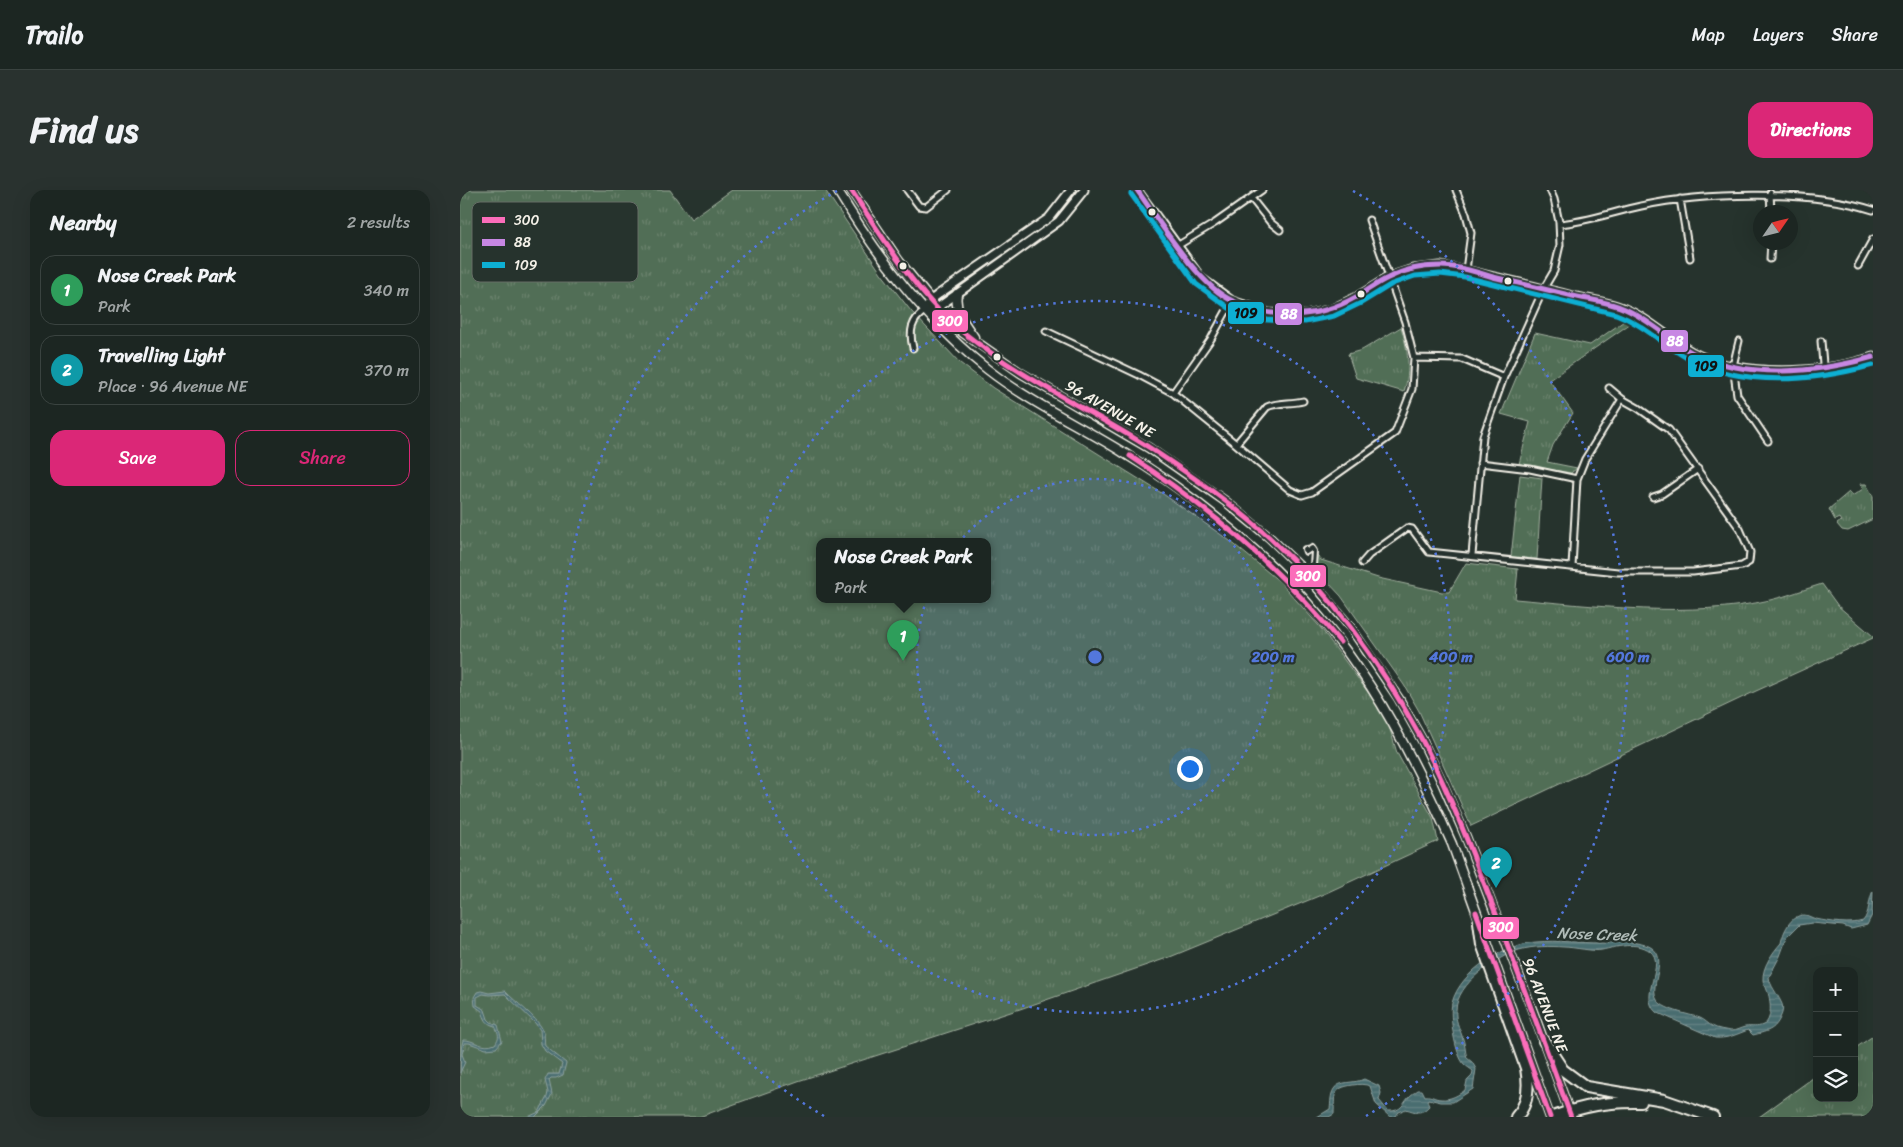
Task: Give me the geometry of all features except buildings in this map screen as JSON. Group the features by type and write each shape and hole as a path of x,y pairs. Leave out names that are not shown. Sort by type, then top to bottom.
{"highway":[{"path":"1479,922 1482,944 1505,1001 1526,1068 1528,1094 1525,1104 1516,1117"},
{"path":"1544,1041 1563,1070 1586,1087 1664,1100 1713,1117"},
{"path":"1551,1117 1569,1111 1617,1101 1649,1102 1689,1108"}],"main road":[{"name":"96 AVENUE NE","path":"837,190 866,235 925,311 956,343 988,370 1019,391 1140,463 1213,515 1257,552 1288,582 1338,639 1385,707 1407,748 1442,821 1479,922"},
{"name":"96 AVENUE NE","path":"851,190 899,261 938,308 962,332 1021,373 1175,464 1270,538 1319,588 1367,650 1399,699 1422,740 1457,814 1569,1111"},
{"path":"957,294 956,306 958,312 977,341"},
{"path":"1140,463 1149,448"},
{"path":"1505,1001 1551,1117"}],"street":[{"path":"908,190 919,206 926,207 948,190"},
{"path":"925,311 931,300 1049,218 1071,190"},
{"path":"913,348 910,329 917,316 925,311 938,308 1059,222 1084,190"},
{"path":"1138,190 1201,278 1232,301 1269,313 1305,315 1332,309 1389,277 1413,269 1440,266 1466,270 1624,308 1649,322 1690,351 1711,361 1733,366 1824,371 1873,357"},
{"path":"1177,246 1215,223 1262,190"},
{"path":"1456,190 1466,214 1471,233 1466,270"},
{"path":"1472,555 1483,436 1504,377 1544,288 1554,271 1560,245 1559,224 1554,199 1550,190"},
{"path":"1559,224 1598,218 1640,206 1719,194 1770,192 1841,198 1860,203 1873,210"},
{"path":"1770,192 1771,205"},
{"path":"1251,198 1270,222 1280,230"},
{"path":"1680,200 1690,258"},
{"path":"1046,331 1140,375 1173,393 1290,490 1302,495 1312,492 1395,433 1412,389 1414,358 1405,322 1369,220"},
{"path":"1858,266 1873,239"},
{"path":"1770,250 1770,259"},
{"path":"1173,393 1211,338 1232,301"},
{"path":"1739,341 1733,366 1737,395 1768,441"},
{"path":"1821,341 1824,371"},
{"path":"1414,358 1462,359 1504,377"},
{"path":"1362,562 1369,554 1407,528 1412,529 1429,552 1472,555 1572,568 1618,572 1693,572 1742,566 1749,562 1750,552 1740,529 1669,430 1622,399 1609,388"},
{"path":"1572,568 1578,479 1585,459 1622,399"},
{"path":"1236,444 1270,405 1292,404 1303,400"},
{"path":"1480,463 1530,469 1578,479"},
{"path":"1653,496 1662,494 1698,469"},
{"path":"1305,549 1306,552 1312,548 1314,551 1313,566"}],"green space":[{"path":"460,190 670,190 691,219 732,190 825,190 881,273 911,311 960,363 993,388 1163,494 1230,541 1280,582 1320,627 1370,695 1389,726 1397,753 1433,818 1438,841 1326,893 1170,957 1020,1009 798,1081 699,1117 460,1117"},
{"path":"1627,319 1634,321 1549,380 1573,413 1553,445 1547,462 1577,468 1571,473 1519,464 1530,422 1501,414 1535,333 1590,345"},
{"path":"1401,327 1408,360 1404,392 1356,378 1348,354 1362,350"},
{"path":"1520,475 1542,478 1537,559 1511,557"},
{"path":"1860,484 1866,484 1873,496 1873,519 1848,531 1842,530 1837,524 1841,521 1839,518 1835,520 1829,509 1849,492 1852,496 1863,489"},
{"path":"1314,551 1321,560 1378,578 1442,592 1449,592 1466,563 1518,569 1515,599 1610,607 1676,609 1740,605 1777,598 1822,584 1838,606 1873,638 1756,691 1471,826 1419,711 1404,685 1341,596 1313,566"},
{"path":"1873,1036 1873,1117 1759,1117 1813,1078 1813,1102 1858,1102 1858,1046"}],"water":[{"path":"1873,891 1872,915 1867,925 1851,929 1843,926 1812,923 1799,925 1787,937 1769,977 1782,1003 1782,1012 1780,1019 1768,1031 1753,1035 1748,1030 1728,1037 1715,1038 1656,1012 1651,1005 1650,998 1656,964 1650,951 1645,948 1633,945 1599,950 1553,946 1524,949 1509,954 1489,965 1470,981 1458,1000 1457,1020 1467,1058 1476,1069 1473,1089 1453,1102 1428,1099 1429,1106 1421,1112 1406,1109 1399,1112 1395,1117 1390,1117 1376,1104 1370,1086 1362,1084 1346,1086 1341,1088 1336,1094 1334,1114 1329,1117 1317,1117 1330,1109 1332,1094 1336,1086 1364,1079 1379,1086 1381,1093 1379,1100 1388,1111 1400,1108 1418,1090 1422,1090 1425,1096 1448,1099 1465,1090 1467,1081 1472,1076 1473,1071 1464,1064 1455,1044 1452,1025 1452,1003 1464,980 1474,970 1485,961 1511,948 1524,944 1552,941 1604,943 1619,941 1649,946 1657,953 1659,958 1655,992 1659,1002 1669,1009 1700,1018 1716,1028 1733,1031 1745,1027 1757,1027 1766,1023 1770,1015 1770,1004 1763,981 1764,970 1781,943 1783,934 1791,921 1799,916 1807,915 1816,919 1834,922 1852,923 1863,921 1867,914"},
{"path":"505,991 531,1014 540,1025 544,1032 545,1046 566,1063 563,1075 549,1080 552,1094 546,1106 535,1117 528,1117 539,1112 547,1097 548,1092 545,1080 548,1074 559,1074 562,1064 545,1051 541,1044 540,1030 505,994 483,994 477,997 477,1005 485,1010 491,1022 498,1025 502,1041 496,1048 486,1049 465,1043 462,1054 465,1062 460,1073 463,1040 490,1046 495,1044 498,1037 495,1026 485,1019 482,1011 475,1006 474,997 477,992 489,993"}],"transit line":[{"name":"300","path":"851,190 902,266 947,319 1008,364 1150,448 1212,491 1271,539 1315,584 1335,608 1390,684 1421,738 1442,782 1462,826 1571,1117"},
{"name":"88","path":"1137,190 1180,252 1206,282 1233,301 1264,311 1296,314 1326,310 1356,297 1384,280 1400,273 1420,268 1447,266 1618,306 1634,313 1691,352 1712,361 1735,367 1781,371 1805,370 1851,363 1873,357"},
{"name":"109","path":"1131,194 1196,284 1229,308 1267,320 1305,322 1334,316 1361,303 1392,284 1415,276 1440,274 1465,277 1616,314 1635,323 1687,358 1708,368 1731,374 1755,378 1803,378 1851,371 1873,365"},
{"name":"300","path":"1130,456 1216,518 1268,564 1340,642"},
{"name":"300","path":"1476,912 1550,1117"}],"place":[{"name":"Nose Creek Park","path":"903,661"},
{"name":"Travelling Light","path":"1496,888"}],"water label":[{"name":"Nose Creek","path":"1597,934"}]}
